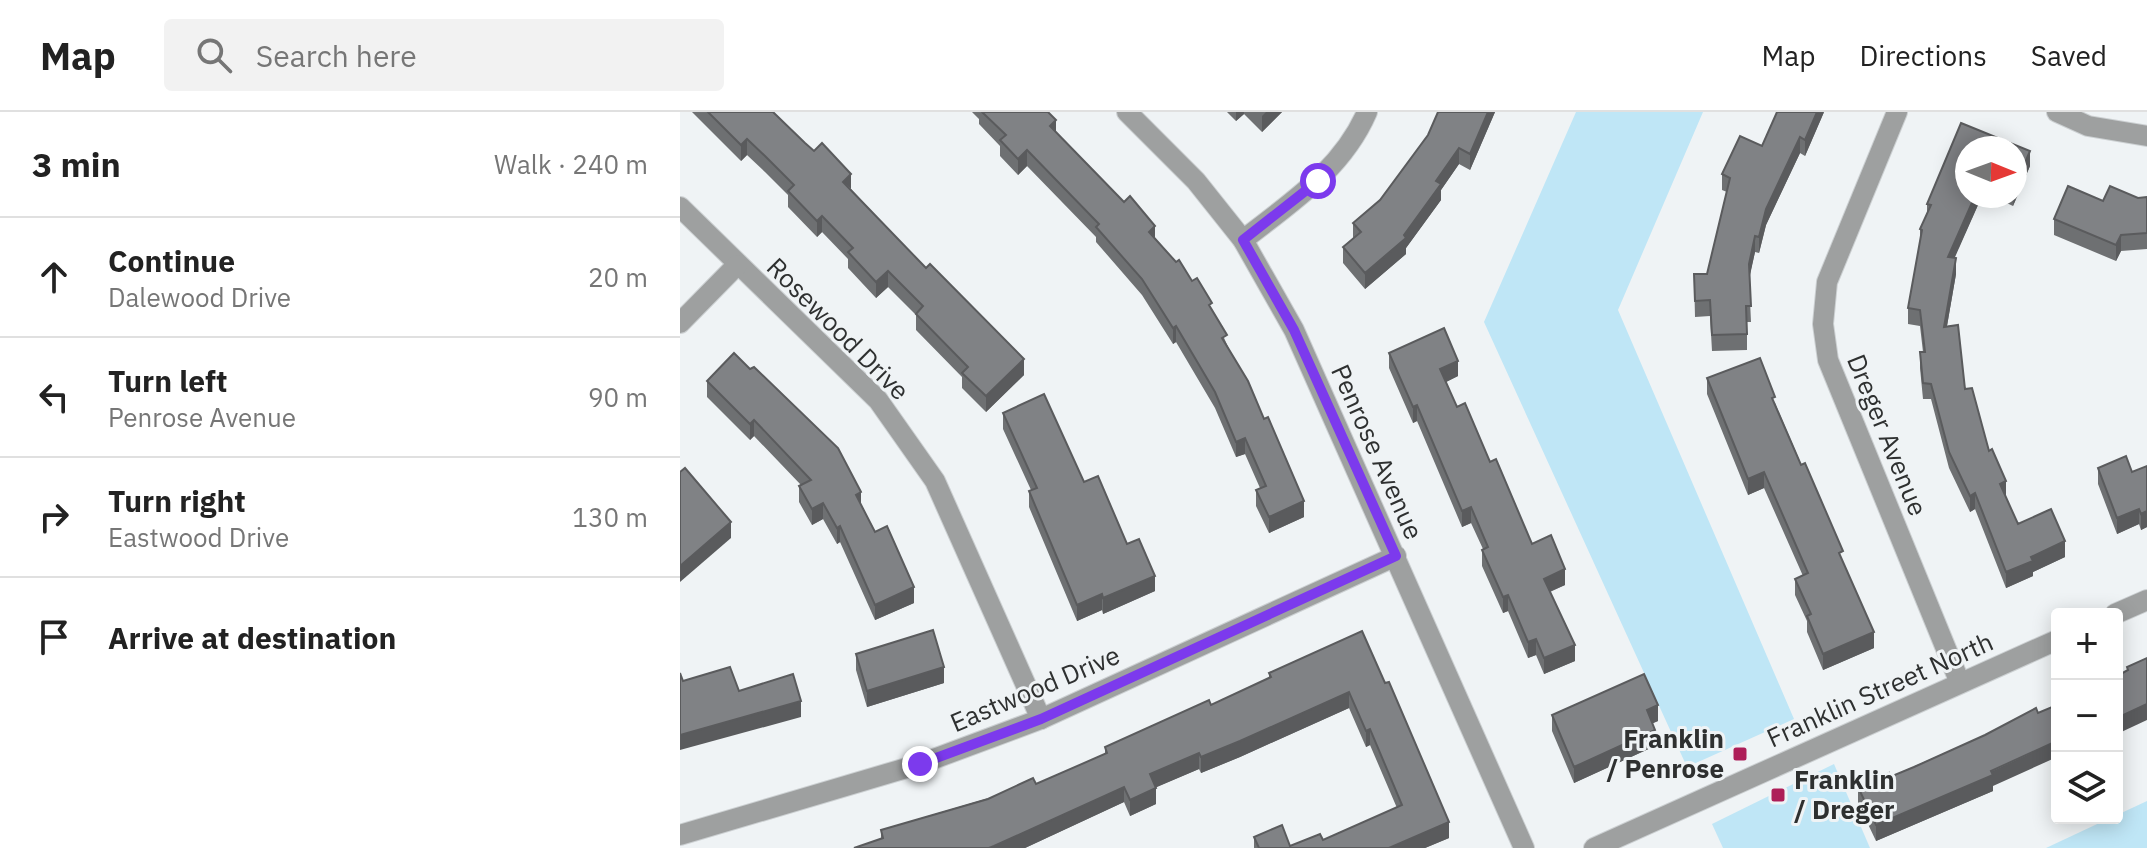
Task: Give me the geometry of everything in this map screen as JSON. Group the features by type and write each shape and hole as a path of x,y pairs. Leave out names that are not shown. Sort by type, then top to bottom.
{"street":[{"name":"Penrose Avenue","path":"1127,112 1196,181 1243,240 1294,330 1524,848"},
{"path":"1243,240 1318,181 1344,153 1367,112"},
{"name":"Dreger Avenue","path":"1897,112 1827,282 1823,324 1828,360 1960,683"},
{"path":"2057,112 2088,126 2147,136"},
{"name":"Rosewood Drive","path":"680,207 878,400 935,481 1041,719"},
{"path":"680,323 737,265"},
{"name":"Eastwood Drive","path":"680,835 920,764 1041,719 1396,556"},
{"path":"2123,610 2147,600"},
{"name":"Franklin Street North","path":"1594,848 2051,643"}],"shaded area":[{"path":"1576,112 1703,112 1618,310 1794,719 1687,767 1484,322"},
{"path":"1834,764 1870,848 1723,848 1712,824"},
{"path":"2147,801 2147,848 2046,848 2097,824 2123,824 2123,812"}],"building":[{"path":"708,112 773,112 814,151 822,143 851,174 843,182 926,268 930,264 1024,359 986,396 962,373 968,367 916,314 923,306 888,271 876,282 848,252 853,248 822,216 817,221 788,191 794,185 747,139 741,145"},
{"path":"982,112 1048,112 1056,120 1050,126 1124,202 1130,196 1155,226 1149,232 1176,262 1179,260 1192,281 1197,278 1212,303 1209,305 1227,335 1222,338 1248,381 1264,419 1268,417 1304,501 1269,517 1256,490 1266,486 1245,438 1236,442 1215,392 1176,326 1173,328 1142,279 1096,227 1099,224 1027,150 1018,159 1000,140 1006,135"},
{"path":"1438,112 1488,112 1470,154 1459,148 1436,181 1441,184 1404,235 1406,238 1365,273 1343,247 1361,232 1353,223 1380,200 1428,135"},
{"path":"1777,112 1817,112 1805,140 1800,137 1766,209 1759,237 1755,236 1749,264 1751,306 1746,306 1747,334 1712,335 1710,300 1695,301 1694,274 1707,274 1730,178 1722,174 1740,136 1762,146"},
{"path":"1961,123 1993,136 1956,136"},
{"path":"1955,137 1955,208 1970,208 1948,257 1956,258 1944,327 1958,325 1965,389 1972,388 1989,451 1992,449 2006,481 2000,484 2018,524 2051,509 2065,541 2031,557 2033,561 2006,572 1975,493 1970,496 1949,452 1931,384 1923,383 1920,352 1925,352 1920,310 1908,308 1920,229 1931,205 1927,204"},
{"path":"2068,186 2103,201 2110,186 2138,198 2147,197 2147,233 2121,235 2116,245 2054,219"},
{"path":"1444,328 1458,361 1440,369 1457,407 1465,403 1490,462 1496,459 1532,544 1551,535 1565,569 1544,579 1575,645 1544,658 1536,639 1528,642 1508,595 1503,597 1482,550 1488,547 1471,507 1462,511 1417,405 1413,407 1389,353"},
{"path":"734,353 750,369 754,367 838,448 861,492 856,495 875,532 887,526 914,587 875,605 840,526 837,528 823,503 812,509 799,486 811,480 754,420 750,424 707,381"},
{"path":"1760,358 1775,397 1772,398 1801,465 1805,463 1843,551 1839,553 1874,632 1823,654 1807,616 1811,614 1795,579 1808,573 1764,472 1748,479 1707,378"},
{"path":"1044,394 1084,482 1098,476 1127,544 1139,539 1155,576 1103,598 1102,594 1077,605 1029,491 1037,488 1003,413"},
{"path":"2126,456 2132,472 2147,466 2147,511 2141,514 2139,509 2117,518 2098,468"},
{"path":"685,468 731,522 680,566 680,472"},
{"path":"933,630 944,667 867,691 856,654"},
{"path":"1362,631 1385,683 1389,682 1449,822 1389,848 1259,848 1254,837 1282,825 1290,846 1320,834 1323,840 1402,805 1370,729 1366,731 1349,692 1240,741 1201,757 1199,753 1150,774 1156,788 1130,800 1124,787 989,848 854,848 883,838 881,830 988,799 1033,778 1036,784 1107,753 1105,747 1209,700 1211,705 1271,677 1269,673"},
{"path":"2147,658 2147,704 2123,715 2123,673 2128,670 2127,667"},
{"path":"730,667 739,691 793,674 801,701 680,735 680,673 683,681"},
{"path":"1644,674 1658,705 1647,710 1655,730 1574,767 1552,715"},
{"path":"2036,708 2038,713 2051,708 2051,744 1991,771 1993,775 1876,825 1858,787 1889,773 1890,777 1914,767"}],"place":[{"name":"Franklin / Penrose","path":"1740,754"},
{"name":"Franklin / Dreger","path":"1778,795"}],"route":[{"path":"920,764 1041,719 1396,556 1294,330 1243,240 1318,181"}]}
